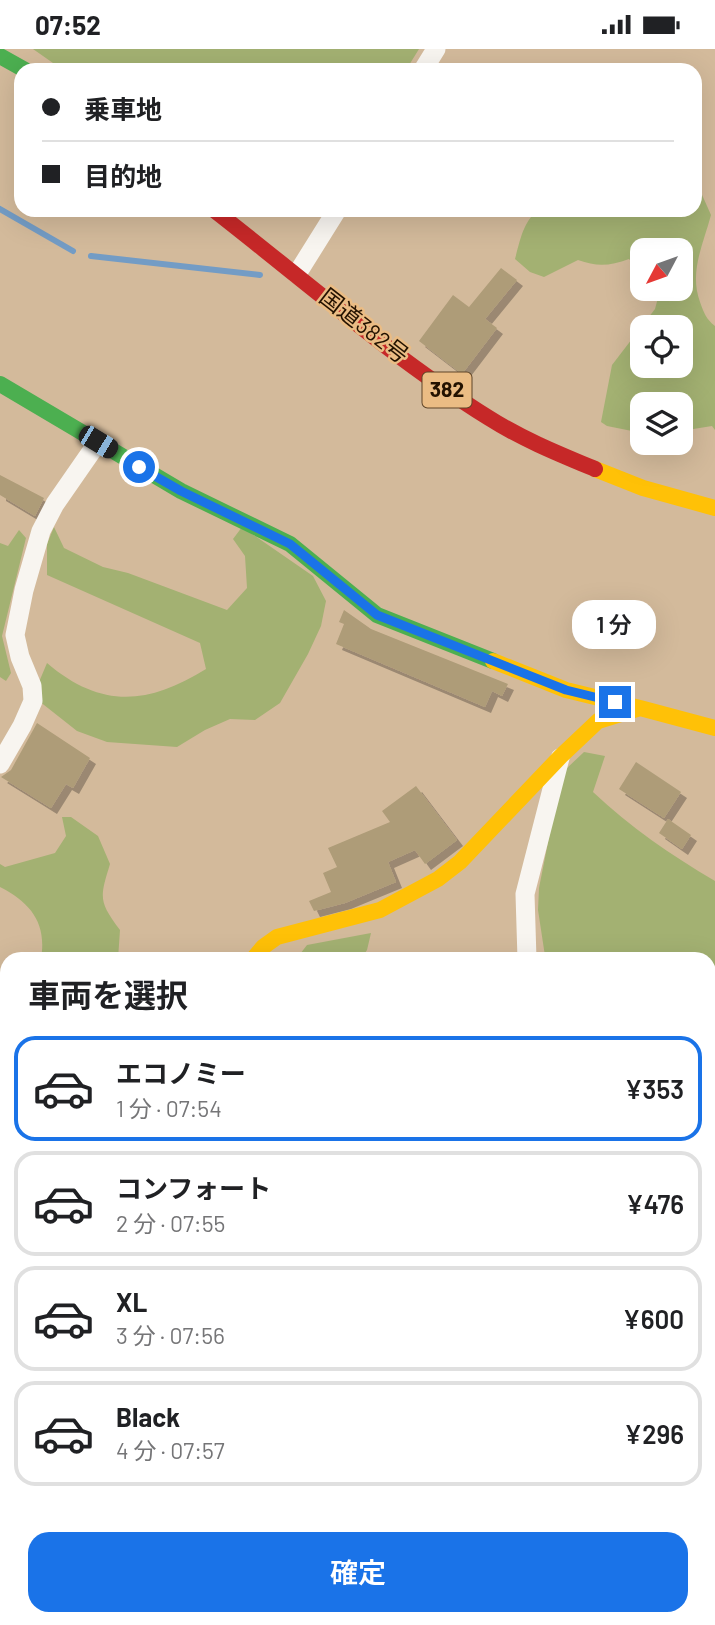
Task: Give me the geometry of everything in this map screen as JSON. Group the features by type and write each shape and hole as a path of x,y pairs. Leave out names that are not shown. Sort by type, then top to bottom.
{"main road":[{"name":"国道382号","path":"223,217 406,360 490,419 550,451 643,488 715,508"},
{"path":"0,384 181,491 290,544 377,615 566,690 715,729"},
{"path":"259,952 277,937 380,910 438,879 460,862 598,721 640,708"}],"street":[{"path":"297,274 333,217"},
{"path":"0,764 33,701 32,686 20,657 15,635 24,590 41,531 55,504 98,442"},
{"path":"527,952 525,894 561,756"}],"green space":[{"path":"33,49 419,49 410,63 53,63"},
{"path":"702,195 711,215 698,259 696,280 703,309 715,326 715,430 712,426 693,429 693,392 630,392 630,431 607,426 601,422 612,365 630,342 630,378 693,378 693,315 650,315 657,301 693,301 693,238 630,238 630,260 604,265 578,260 544,277 530,272 515,259 523,232 531,217 702,217"},
{"path":"54,527 64,548 103,567 128,573 227,610 247,588 245,556 233,539 242,527 313,576 326,601 321,626 280,703 255,720 230,719 177,747 107,742 77,731 39,701 39,682 47,663 86,688 106,695 125,697 164,690 206,669 200,643 47,575 47,544"},
{"path":"19,530 26,538 2,636 11,673 6,681 0,677 0,543 8,546"},
{"path":"584,752 605,756 593,792 651,840 715,881 715,952 544,952 538,910 539,888 566,769"},
{"path":"62,817 71,817 98,836 110,864 103,899 120,930 118,952 42,952 39,925 34,915 20,900 0,887 0,864 5,867 55,853 66,836"},
{"path":"371,933 366,952 302,952 307,945"}],"building":[{"path":"501,268 517,280 485,319 497,328 462,374 419,341 453,295 469,307"},
{"path":"0,475 44,498 35,516 0,495"},
{"path":"344,610 371,629 508,684 502,696 492,691 485,707 336,644 344,624 339,622"},
{"path":"37,723 90,758 73,788 66,784 51,808 1,777 11,770"},
{"path":"636,762 681,792 664,818 619,789"},
{"path":"416,786 457,840 425,864 415,850 388,862 396,882 345,903 314,911 309,901 331,892 323,873 337,867 328,848 390,822 382,811"},
{"path":"668,819 691,835 682,849 659,833"}],"waterway":[{"path":"0,209 73,251"},
{"path":"91,256 260,275"}],"traffic: fast":[{"path":"0,56 14,64"},
{"path":"0,384 181,491 290,544 377,615 493,661"}],"traffic: slow":[{"path":"595,469 643,488 715,508"},
{"path":"493,661 566,690 640,708"},
{"path":"259,952 277,937 380,910 438,879 460,862 598,721 640,708 715,728"}],"traffic: jam":[{"path":"223,217 453,395 514,433 595,469"}],"route":[{"path":"139,467 181,491 290,544 377,615 566,690 615,702"}]}
